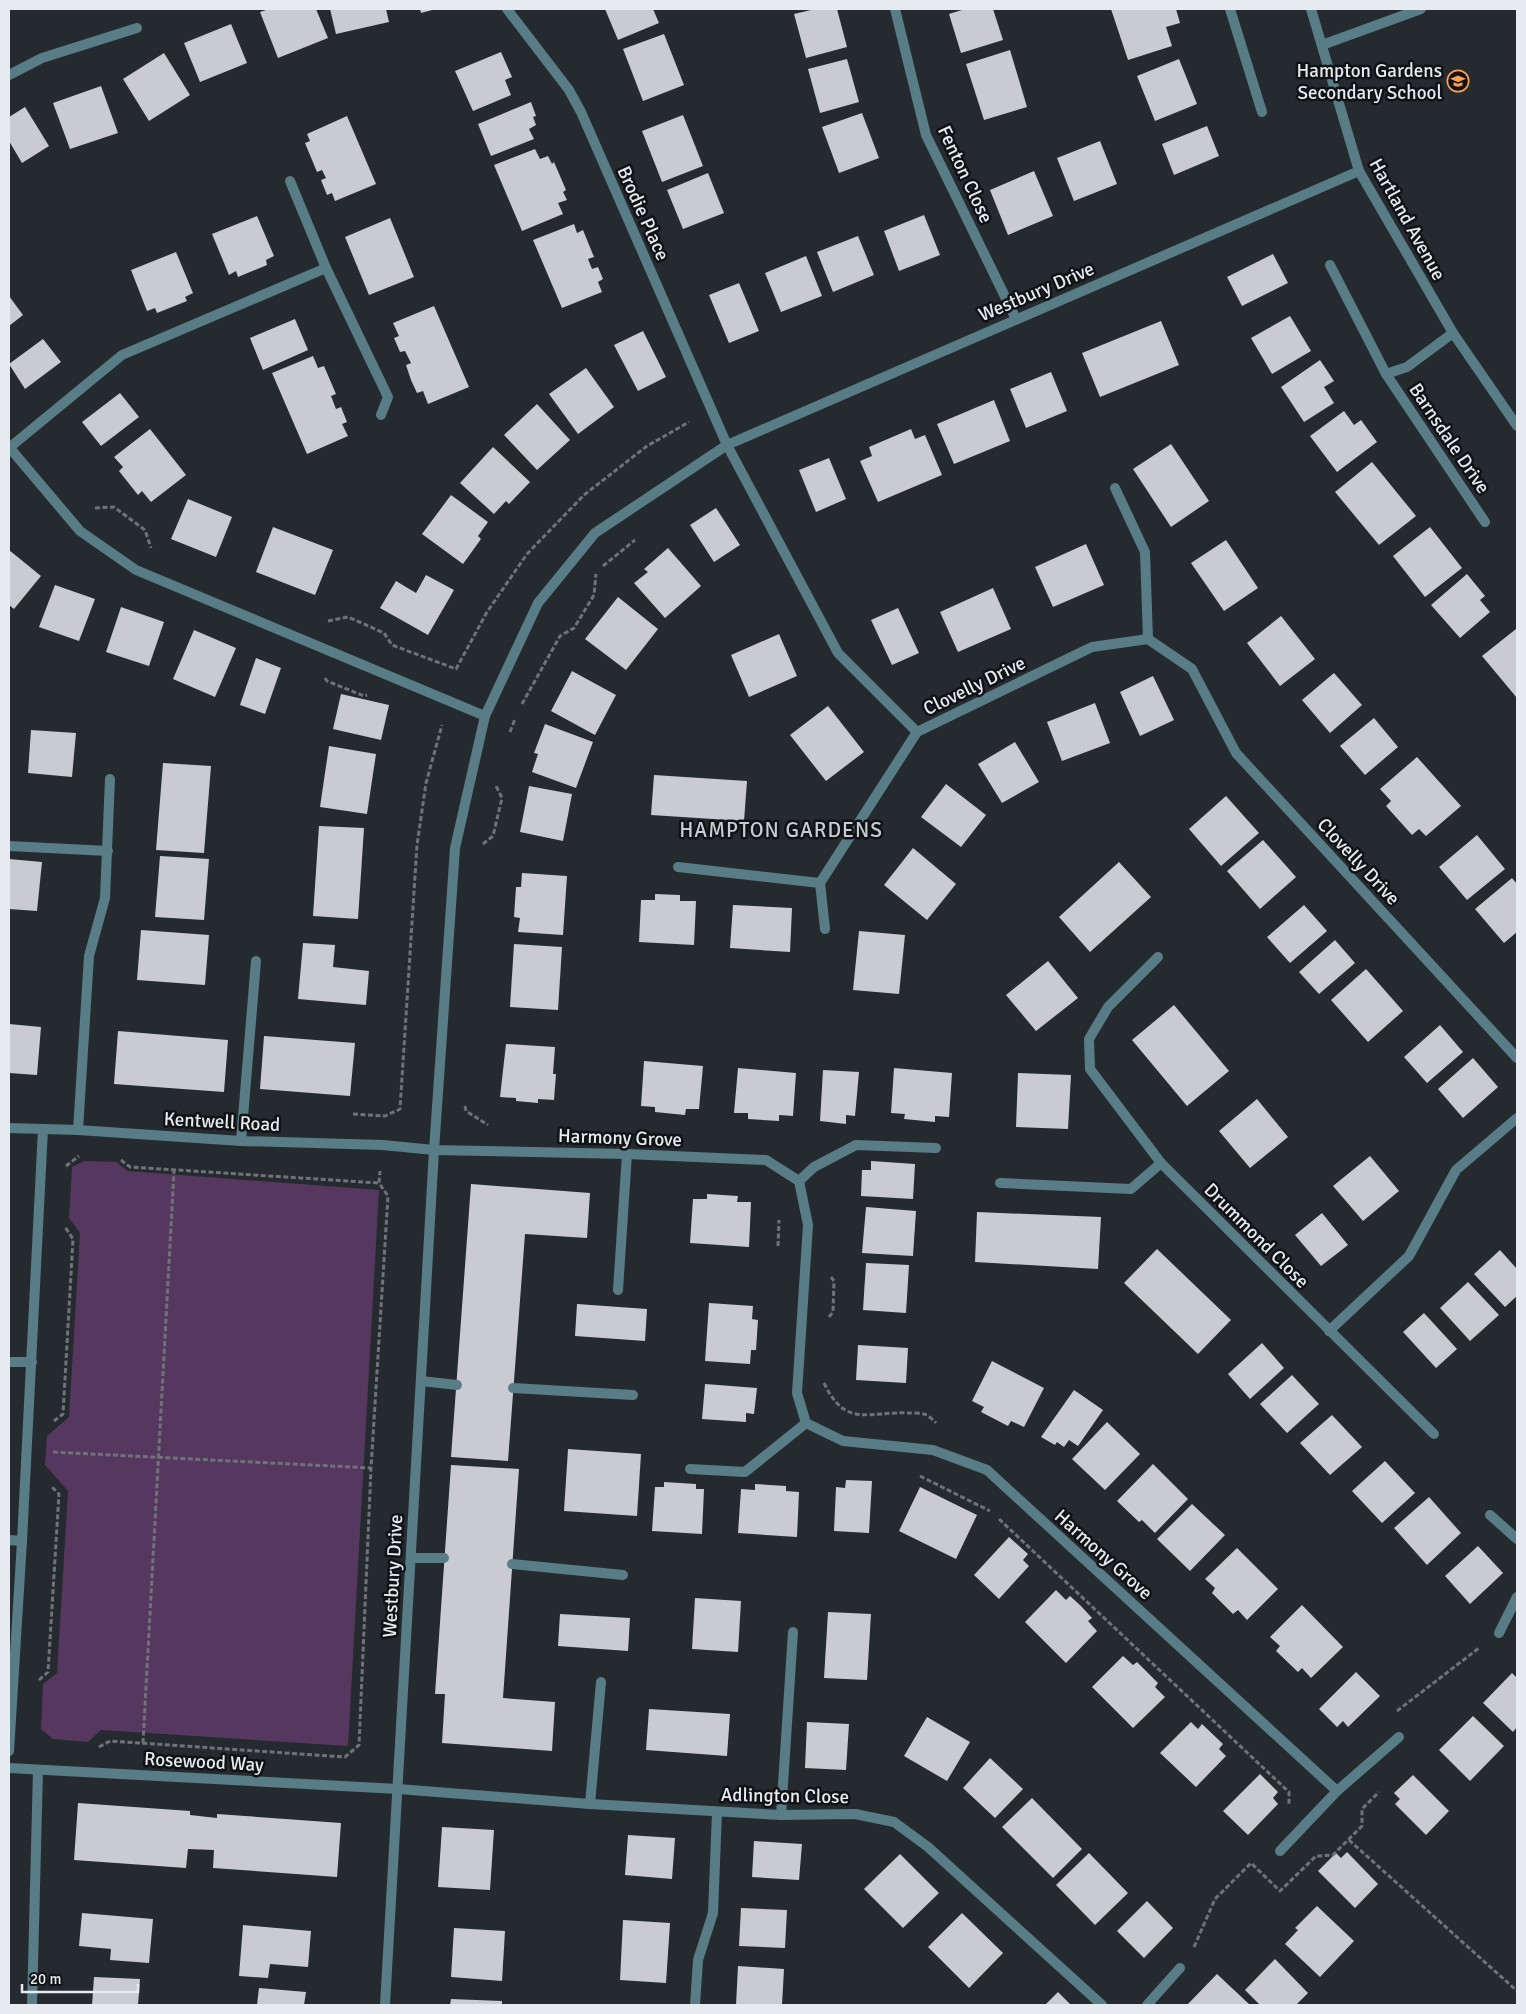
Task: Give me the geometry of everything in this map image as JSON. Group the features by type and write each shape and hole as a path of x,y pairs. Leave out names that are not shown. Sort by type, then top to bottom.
{"street":[{"name":"Brodie Place","path":"507,9 564,83 580,112 728,445"},
{"name":"Fenton Close","path":"895,9 926,136 1016,319"},
{"path":"1230,9 1262,112"},
{"name":"Hartland Avenue","path":"1311,9 1359,171 1453,333 1517,426"},
{"path":"1322,45 1421,9"},
{"path":"9,75 42,58 137,28"},
{"name":"Westbury Drive","path":"385,2005 434,1150 455,848 485,716 538,603 595,533 728,445 1359,171"},
{"path":"290,182 326,268 388,397 381,415"},
{"name":"Barnsdale Drive","path":"1330,265 1386,374 1485,522"},
{"path":"326,268 122,354 9,448 80,531 136,570 485,716"},
{"name":"Barnsdale Drive","path":"1386,374 1407,367 1453,333"},
{"name":"Clovelly Drive","path":"728,445 838,653 917,732 1092,647 1148,639 1192,669 1236,753 1517,1058"},
{"path":"1115,488 1144,552 1148,639"},
{"path":"825,929 820,883 917,732"},
{"path":"78,1130 88,956 105,898 110,779"},
{"path":"9,846 108,850"},
{"path":"678,867 820,883"},
{"name":"Drummond Close","path":"1158,957 1108,1007 1089,1039 1090,1068 1161,1163 1434,1434"},
{"path":"241,1141 256,961"},
{"path":"1329,1331 1409,1256 1456,1170 1517,1118"},
{"name":"Kentwell Road","path":"9,1128 78,1130 241,1141 383,1145 434,1150"},
{"path":"9,1751 32,1362 43,1129"},
{"path":"690,1469 745,1472 806,1423 796,1393 808,1224 798,1181 814,1167 856,1145 936,1148"},
{"name":"Harmony Grove","path":"434,1150 627,1154 766,1160 798,1181"},
{"path":"618,1290 627,1154"},
{"path":"1000,1183 1131,1189 1161,1163"},
{"path":"9,1362 32,1362"},
{"path":"421,1381 456,1385"},
{"path":"514,1388 633,1395"},
{"name":"Harmony Grove","path":"806,1423 843,1441 932,1450 987,1470 1337,1791"},
{"path":"1490,1515 1517,1539"},
{"path":"9,1540 22,1541"},
{"path":"411,1558 444,1558"},
{"path":"512,1564 623,1575"},
{"path":"1499,1633 1517,1597"},
{"path":"780,1815 793,1632"},
{"path":"590,1804 601,1682"},
{"path":"1280,1851 1337,1791 1399,1736"},
{"name":"Rosewood Way","path":"9,1768 398,1789"},
{"path":"32,2005 38,1770"},
{"name":"Adlington Close","path":"398,1789 717,1812 780,1815 855,1814 894,1822 928,1847 1102,2005"},
{"path":"695,2005 698,1960 713,1913 717,1812"},
{"path":"1147,2005 1180,1968"}],"path":[{"path":"321,618 330,621 348,617 384,632 392,645 456,669 487,612 527,554 584,495 647,446 711,409"},
{"path":"91,508 114,507 145,530 152,549"},
{"path":"508,737 517,712 560,636 574,628 594,595 597,572 642,534"},
{"path":"323,674 327,681 364,696 371,694"},
{"path":"354,1114 385,1116 400,1108 417,845 426,783 444,719"},
{"path":"478,847 494,836 502,798 492,779"},
{"path":"463,1102 466,1111 488,1125 497,1125"},
{"path":"64,1167 81,1155"},
{"path":"95,1749 110,1741 345,1757 359,1745 372,1468 388,1196 379,1183 130,1167 118,1156"},
{"path":"143,1743 174,1171"},
{"path":"48,1426 63,1414 73,1239 61,1221"},
{"path":"826,1320 833,1312 834,1281 830,1275"},
{"path":"824,1374 824,1383 837,1405 848,1413 876,1416 889,1412 925,1414 939,1426"},
{"path":"49,1452 372,1468"},
{"path":"37,1682 48,1672 59,1494 45,1480"},
{"path":"1394,1714 1499,1633"},
{"path":"1348,1840 1517,1991"}],"shaded area":[{"path":"84,1161 116,1162 128,1171 379,1190 348,1746 101,1730 88,1742 53,1739 41,1729 43,1684 57,1673 68,1491 45,1465 47,1436 69,1417 80,1233 69,1218 72,1167"}],"building":[{"path":"269,9 316,9 328,38 278,58 260,12"},
{"path":"330,9 386,9 389,22 336,34"},
{"path":"420,9 436,9 421,13"},
{"path":"605,9 653,9 659,23 618,40"},
{"path":"815,9 837,9 847,47 806,58 794,14"},
{"path":"965,9 993,9 1003,40 961,53 949,14"},
{"path":"1111,9 1176,9 1180,23 1166,27 1172,46 1128,60"},
{"path":"231,24 247,63 200,82 184,43"},
{"path":"664,34 684,85 643,101 623,49"},
{"path":"1010,50 1027,107 984,120 966,64"},
{"path":"501,52 512,77 505,80 511,95 473,111 455,71"},
{"path":"164,53 190,95 149,121 123,79"},
{"path":"847,59 859,102 820,113 808,69"},
{"path":"1179,59 1197,104 1155,121 1137,76"},
{"path":"101,86 118,133 70,149 53,103"},
{"path":"531,102 536,116 533,117 536,125 529,129 534,139 491,156 478,124"},
{"path":"25,107 49,146 22,163 9,141 9,117"},
{"path":"862,113 879,158 839,173 822,127"},
{"path":"683,115 703,166 662,182 642,131"},
{"path":"347,116 376,184 335,201 332,193 327,195 321,180 326,178 322,170 317,172 305,143 310,141 307,134"},
{"path":"1207,126 1219,156 1174,175 1162,144"},
{"path":"1100,141 1117,184 1074,201 1057,158"},
{"path":"535,149 540,159 548,156 552,164 554,162 566,190 563,192 567,200 558,203 563,214 522,231 494,165"},
{"path":"1034,171 1053,216 1008,235 990,190"},
{"path":"708,173 724,213 683,229 667,190"},
{"path":"924,215 940,255 899,271 884,231"},
{"path":"257,216 274,256 266,260 267,265 238,277 236,271 229,275 212,234"},
{"path":"390,218 414,277 369,295 345,237"},
{"path":"574,224 577,233 583,230 594,257 588,259 592,269 598,267 603,279 598,282 602,292 562,308 533,240"},
{"path":"858,236 874,275 833,292 817,252"},
{"path":"176,252 193,293 185,297 187,301 157,313 155,308 147,311 131,270"},
{"path":"1273,254 1288,283 1242,306 1227,277"},
{"path":"806,256 822,296 781,312 765,273"},
{"path":"739,283 759,331 729,343 709,295"},
{"path":"9,296 23,315 9,326"},
{"path":"434,306 469,387 428,404 423,391 417,393 411,380 406,365 411,363 405,351 400,352 394,338 399,336 393,323"},
{"path":"1290,316 1311,351 1272,374 1251,338"},
{"path":"295,319 308,350 263,370 250,338"},
{"path":"1161,321 1179,365 1100,397 1082,353"},
{"path":"643,331 666,377 638,391 614,345"},
{"path":"43,339 61,362 25,389 9,364"},
{"path":"313,356 318,368 324,366 336,394 331,396 336,409 341,407 347,422 342,424 348,436 307,454 272,373"},
{"path":"1320,360 1334,381 1324,387 1334,403 1304,422 1281,387"},
{"path":"586,368 614,407 578,434 549,394"},
{"path":"1051,372 1067,411 1026,428 1010,389"},
{"path":"120,393 139,417 101,446 82,422"},
{"path":"994,400 1010,441 954,464 937,424"},
{"path":"537,404 570,440 537,470 504,435"},
{"path":"1344,411 1354,425 1361,420 1377,442 1337,472 1310,436"},
{"path":"150,429 186,475 151,502 142,491 138,495 119,471 123,467 114,457"},
{"path":"911,429 915,439 925,435 942,475 878,502 860,461 872,456 869,447"},
{"path":"1171,444 1209,501 1171,527 1133,469"},
{"path":"493,447 530,482 509,504 506,501 494,514 460,483"},
{"path":"829,458 846,499 816,512 799,470"},
{"path":"1372,462 1416,516 1379,545 1335,492"},
{"path":"451,495 488,522 478,536 481,539 463,564 422,534"},
{"path":"188,499 232,517 216,557 171,539"},
{"path":"716,508 740,545 714,562 690,525"},
{"path":"273,527 333,550 315,595 256,572"},
{"path":"1430,527 1462,568 1425,597 1393,556"},
{"path":"1226,540 1258,588 1224,611 1191,563"},
{"path":"1086,544 1104,585 1053,607 1035,567"},
{"path":"668,548 701,586 665,618 634,583 648,572 644,569"},
{"path":"9,550 41,576 14,609 9,605"},
{"path":"1467,574 1485,596 1480,600 1490,612 1460,638 1431,605"},
{"path":"426,575 454,590 428,635 380,608 396,581 416,593"},
{"path":"55,585 95,599 79,641 39,627"},
{"path":"993,588 1011,629 958,652 940,612"},
{"path":"618,597 658,629 626,670 585,639"},
{"path":"121,607 164,622 149,666 106,652"},
{"path":"898,608 919,653 892,665 871,620"},
{"path":"1281,616 1315,659 1280,686 1247,643"},
{"path":"194,630 236,648 215,697 173,679"},
{"path":"1517,630 1517,698 1482,656"},
{"path":"779,634 797,676 749,697 731,655"},
{"path":"256,658 281,668 265,714 240,705"},
{"path":"572,671 616,695 595,735 551,711"},
{"path":"1334,673 1362,705 1330,733 1302,700"},
{"path":"1153,676 1174,720 1140,736 1120,692"},
{"path":"341,694 389,705 381,740 333,729"},
{"path":"1095,703 1110,743 1062,761 1047,722"},
{"path":"828,706 864,752 826,781 790,735"},
{"path":"1374,718 1398,747 1365,775 1340,746"},
{"path":"545,724 593,742 576,788 532,772 538,754 534,753"},
{"path":"31,730 76,733 72,777 28,773"},
{"path":"1015,742 1039,782 1002,803 978,764"},
{"path":"329,746 376,754 367,814 320,807"},
{"path":"1417,757 1461,806 1426,836 1419,829 1412,835 1386,806 1391,801 1380,789"},
{"path":"163,763 211,766 204,853 156,850"},
{"path":"654,775 747,781 744,821 651,815"},
{"path":"946,784 986,815 961,847 921,817"},
{"path":"529,786 572,794 563,841 520,832"},
{"path":"1226,796 1259,833 1221,866 1189,829"},
{"path":"319,826 364,828 358,919 313,916"},
{"path":"1477,835 1505,869 1467,900 1439,867"},
{"path":"1263,840 1296,877 1260,909 1227,871"},
{"path":"913,848 956,884 927,920 884,885"},
{"path":"160,856 209,859 204,920 155,917"},
{"path":"9,859 42,862 37,911 9,909"},
{"path":"1119,862 1151,897 1090,952 1059,917"},
{"path":"522,873 567,876 563,935 518,932 520,918 514,917 516,887 521,887"},
{"path":"1512,878 1517,884 1517,932 1504,943 1475,909"},
{"path":"655,894 680,895 680,901 696,901 694,945 639,942 641,900 655,900"},
{"path":"733,905 792,908 790,952 730,948"},
{"path":"1304,905 1327,931 1290,963 1267,937"},
{"path":"141,930 209,935 205,985 137,980"},
{"path":"859,931 905,935 899,994 853,990"},
{"path":"1335,940 1355,963 1319,994 1299,972"},
{"path":"303,943 335,945 333,967 369,971 366,1005 298,999"},
{"path":"514,944 562,947 558,1010 510,1007"},
{"path":"1048,961 1078,998 1036,1031 1006,995"},
{"path":"1366,969 1403,1011 1368,1042 1331,1000"},
{"path":"1174,1005 1229,1071 1187,1106 1132,1040"},
{"path":"9,1024 41,1027 37,1075 9,1073"},
{"path":"1440,1025 1463,1052 1427,1083 1404,1057"},
{"path":"118,1031 228,1040 224,1092 114,1084"},
{"path":"264,1036 355,1043 350,1096 260,1089"},
{"path":"506,1044 555,1047 553,1074 556,1074 554,1100 538,1099 538,1103 516,1101 516,1098 500,1097"},
{"path":"1473,1058 1498,1087 1463,1118 1438,1089"},
{"path":"644,1061 703,1066 699,1109 686,1109 685,1115 655,1112 655,1107 641,1106"},
{"path":"738,1068 796,1073 793,1116 779,1115 779,1121 748,1119 748,1113 734,1113"},
{"path":"894,1068 952,1073 949,1117 935,1116 935,1122 904,1119 905,1114 891,1113"},
{"path":"823,1070 859,1072 855,1116 846,1115 846,1124 820,1121"},
{"path":"1018,1073 1071,1075 1068,1129 1016,1127"},
{"path":"1257,1099 1288,1137 1250,1168 1219,1131"},
{"path":"1370,1156 1399,1191 1363,1221 1333,1186"},
{"path":"871,1161 915,1164 913,1199 861,1196 862,1170 871,1170"},
{"path":"471,1184 590,1193 587,1238 525,1234 508,1461 451,1457"},
{"path":"707,1194 738,1196 737,1202 751,1202 749,1247 690,1243 693,1199 707,1199"},
{"path":"866,1207 916,1211 913,1256 862,1253"},
{"path":"977,1212 1101,1217 1098,1269 975,1262"},
{"path":"1322,1213 1348,1245 1321,1266 1295,1235"},
{"path":"1157,1249 1231,1320 1198,1354 1124,1283"},
{"path":"1500,1250 1517,1269 1517,1296 1505,1307 1474,1274"},
{"path":"866,1263 909,1265 906,1313 863,1310"},
{"path":"1468,1282 1499,1315 1470,1341 1440,1308"},
{"path":"709,1303 753,1306 752,1319 758,1320 756,1350 751,1350 750,1364 705,1361"},
{"path":"577,1304 647,1309 645,1341 575,1336"},
{"path":"1424,1313 1457,1349 1436,1368 1403,1332"},
{"path":"1262,1343 1284,1368 1250,1399 1228,1374"},
{"path":"858,1345 908,1348 906,1383 856,1380"},
{"path":"992,1361 1044,1388 1024,1427 1011,1421 1008,1426 981,1412 984,1407 972,1401"},
{"path":"1292,1375 1319,1404 1287,1433 1260,1404"},
{"path":"705,1384 757,1388 754,1414 746,1413 746,1422 702,1419"},
{"path":"1074,1390 1103,1410 1078,1446 1069,1440 1064,1447 1057,1442 1055,1445 1041,1437"},
{"path":"1332,1415 1362,1447 1330,1475 1300,1443"},
{"path":"1107,1422 1140,1454 1105,1490 1072,1459"},
{"path":"568,1449 641,1454 637,1516 564,1511"},
{"path":"1385,1461 1415,1493 1382,1523 1352,1491"},
{"path":"1153,1464 1188,1499 1155,1533 1142,1520 1139,1522 1117,1501"},
{"path":"451,1465 519,1469 503,1698 555,1702 552,1751 442,1743 445,1694 435,1694"},
{"path":"846,1480 872,1481 869,1533 834,1531 836,1487 845,1488"},
{"path":"664,1482 696,1484 696,1489 704,1489 702,1534 652,1531 655,1487 664,1487"},
{"path":"755,1484 786,1486 786,1491 799,1492 797,1537 738,1533 741,1489 755,1490"},
{"path":"920,1487 977,1515 956,1559 899,1531"},
{"path":"1429,1497 1461,1533 1427,1565 1394,1528"},
{"path":"1192,1504 1225,1535 1190,1571 1157,1539"},
{"path":"1009,1537 1028,1554 1023,1560 1029,1566 999,1599 974,1575"},
{"path":"1478,1546 1503,1573 1470,1604 1445,1576"},
{"path":"1237,1548 1278,1589 1247,1620 1238,1610 1233,1614 1212,1593 1215,1588 1205,1579"},
{"path":"1056,1590 1066,1600 1070,1596 1081,1606 1092,1618 1088,1621 1097,1631 1066,1663 1025,1622"},
{"path":"695,1598 741,1601 738,1652 692,1649"},
{"path":"1302,1605 1343,1647 1311,1678 1302,1668 1298,1672 1276,1651 1280,1646 1270,1637"},
{"path":"828,1612 871,1614 867,1680 824,1678"},
{"path":"560,1614 630,1618 628,1651 558,1646"},
{"path":"1123,1656 1133,1665 1137,1662 1158,1683 1155,1687 1165,1697 1133,1728 1092,1687"},
{"path":"1356,1672 1380,1696 1348,1727 1343,1721 1337,1727 1319,1709"},
{"path":"1512,1673 1517,1678 1517,1727 1513,1732 1483,1703"},
{"path":"649,1709 730,1714 727,1756 646,1750"},
{"path":"1473,1716 1504,1746 1470,1781 1439,1750"},
{"path":"927,1717 970,1742 947,1781 904,1756"},
{"path":"807,1722 849,1724 846,1770 805,1768"},
{"path":"1191,1722 1198,1729 1202,1724 1223,1744 1219,1749 1226,1756 1196,1787 1160,1753"},
{"path":"990,1758 1023,1789 995,1818 963,1788"},
{"path":"1260,1774 1278,1792 1273,1798 1278,1804 1248,1835 1223,1811"},
{"path":"1413,1775 1449,1811 1426,1835 1395,1804 1400,1799 1394,1793"},
{"path":"1032,1798 1082,1849 1053,1878 1002,1827"},
{"path":"78,1803 190,1811 190,1815 217,1818 217,1814 341,1823 337,1877 213,1868 214,1850 188,1849 186,1868 74,1860"},
{"path":"442,1827 494,1830 490,1890 438,1887"},
{"path":"628,1835 675,1838 672,1879 625,1875"},
{"path":"754,1841 802,1844 799,1880 752,1877"},
{"path":"1347,1852 1378,1884 1355,1908 1318,1871 1336,1853 1341,1858"},
{"path":"1089,1853 1128,1893 1095,1925 1056,1885"},
{"path":"900,1854 939,1893 903,1928 864,1889"},
{"path":"1147,1901 1173,1928 1144,1958 1117,1931"},
{"path":"1317,1906 1354,1941 1320,1977 1285,1944 1298,1930 1295,1928"},
{"path":"741,1908 787,1910 785,1948 739,1946"},
{"path":"82,1913 153,1919 149,1963 110,1960 111,1949 79,1946"},
{"path":"962,1913 1003,1953 969,1988 928,1947"},
{"path":"623,1920 670,1923 666,1983 620,1980"},
{"path":"243,1925 311,1931 308,1967 270,1964 268,1978 239,1976"},
{"path":"454,1928 505,1931 502,1981 451,1977"},
{"path":"1275,1959 1308,1993 1296,2005 1260,2005 1245,1990"},
{"path":"738,1966 784,1969 782,2005 736,2005"},
{"path":"1217,1974 1250,2005 1187,2005"},
{"path":"94,1977 140,1979 138,2005 92,2005"},
{"path":"259,1988 306,1992 304,2005 257,2005"},
{"path":"1058,1992 1071,2005 1045,2005"},
{"path":"451,1999 502,2001 502,2005 450,2005"}],"place":[{"name":"Hampton Gardens Secondary School","path":"1458,81"}],"district":[{"name":"HAMPTON GARDENS","path":"781,830"}]}
